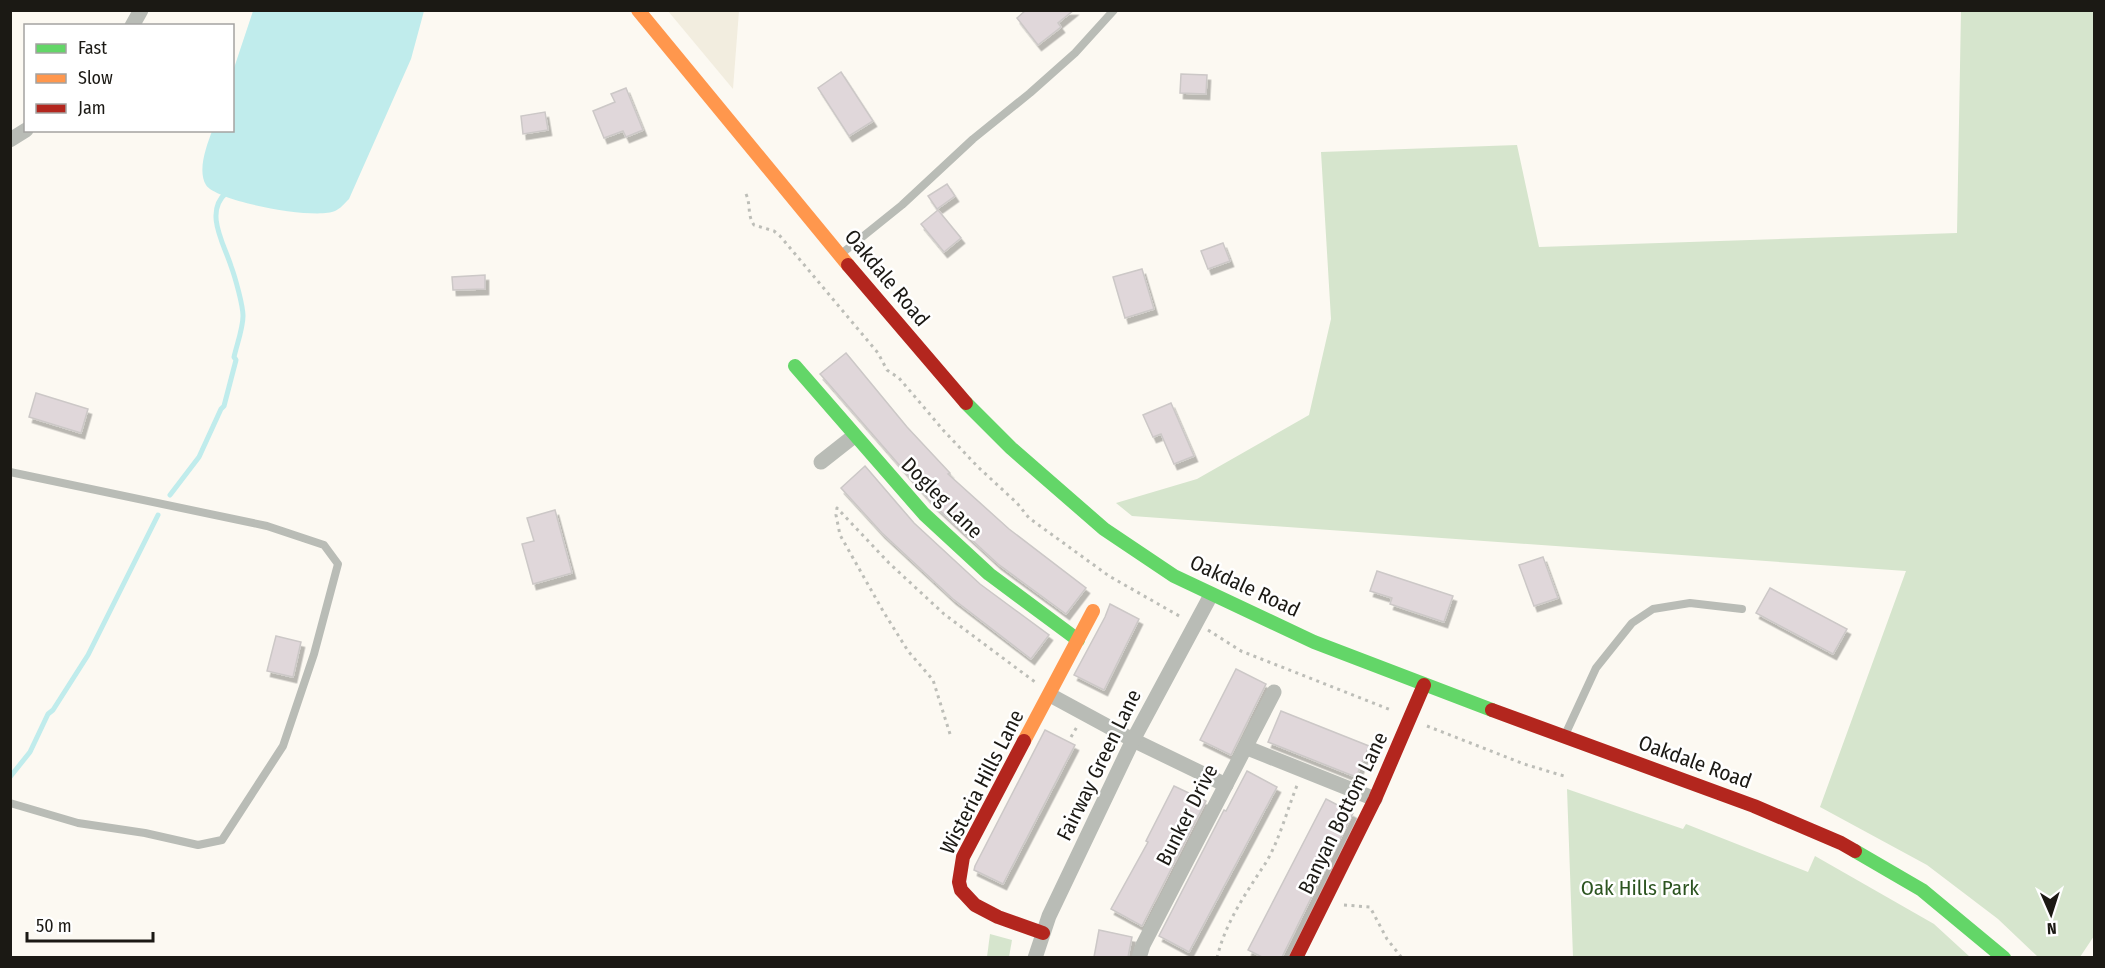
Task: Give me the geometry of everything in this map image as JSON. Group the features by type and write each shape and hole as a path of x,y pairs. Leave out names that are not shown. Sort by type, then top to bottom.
{"main road":[{"name":"Oakdale Road","path":"638,10 963,400 1011,448 1104,529 1174,576 1314,642 1424,685 1754,806 1841,843 1922,890 2004,957"},
{"name":"Dogleg Lane","path":"795,366 924,514 981,567 1078,640"},
{"name":"Wisteria Hills Lane","path":"1043,933 1017,925 969,901 961,890 959,875 963,857 1044,690 1078,640 1093,611"},
{"name":"Banyan Bottom Lane","path":"1296,957 1375,799 1424,685"}],"street":[{"path":"133,24 141,10"},
{"path":"10,140 24,131"},
{"path":"821,462 854,436"},
{"name":"Fairway Green Lane","path":"1035,957 1049,916 1133,740 1211,595"},
{"path":"1044,690 1133,740 1226,785"},
{"name":"Bunker Drive","path":"1139,957 1143,945 1274,692"},
{"path":"1245,747 1375,799"}],"lane":[{"path":"840,255 902,205 973,139 1030,93 1075,52 1114,10"},
{"path":"10,472 267,526 324,545 338,564 314,654 283,746 222,840 198,846 145,833 78,823 10,803"},
{"path":"1565,736 1596,668 1632,623 1653,609 1690,603 1742,609"}],"path":[{"path":"746,194 750,220 754,225 774,231 780,236 878,353 888,370 1029,518 1109,576 1184,619"},
{"path":"950,735 933,680 908,651 840,535 837,508 889,563 944,614 1044,690"},
{"path":"1209,630 1241,651 1524,764 1563,776"},
{"path":"1217,957 1222,937 1253,881 1266,863 1300,778"},
{"path":"1340,905 1370,907 1387,939 1402,957"}],"shaded area":[{"path":"668,11 739,11 733,89"}],"green space":[{"path":"1961,11 2094,11 2094,936 2080,957 2038,957 1998,919 1927,865 1820,807 1906,571 1132,516 1116,503 1197,479 1309,415 1331,319 1321,152 1517,145 1539,247 1957,233"},
{"name":"Oak Hills Park","path":"1567,789 1683,829 1686,824 1808,872 1815,856 1934,924 1970,957 1573,957"},
{"path":"990,934 1012,940 1009,957 987,957"}],"water":[{"path":"253,11 424,11 411,59 349,199 335,211 308,213 268,208 228,198 206,185 202,172 212,132 234,132 234,68"}],"building":[{"path":"1026,10 1074,10 1058,23 1061,27 1038,45 1017,18"},
{"path":"841,72 873,121 849,136 818,88"},
{"path":"1181,74 1207,75 1206,94 1180,93"},
{"path":"626,88 643,130 626,137 623,131 604,138 593,111 615,102 611,94"},
{"path":"545,112 548,130 523,134 521,116"},
{"path":"947,184 955,196 937,209 928,196"},
{"path":"938,210 961,238 944,252 921,224"},
{"path":"1223,243 1230,261 1208,269 1201,251"},
{"path":"1142,269 1154,309 1125,318 1113,277"},
{"path":"485,275 485,289 453,290 452,277"},
{"path":"846,353 907,427 950,473 948,474 1009,529 1086,588 1066,614 998,564 934,505 820,374"},
{"path":"36,393 88,409 81,433 29,417"},
{"path":"1171,403 1194,456 1174,464 1161,434 1153,437 1143,415"},
{"path":"865,466 914,523 980,584 1049,635 1031,659 953,599 882,533 841,488"},
{"path":"555,510 572,573 533,584 522,544 534,541 527,518"},
{"path":"1543,557 1558,598 1534,606 1519,565"},
{"path":"1377,571 1453,596 1444,622 1390,604 1392,598 1370,591"},
{"path":"1770,588 1847,629 1833,654 1756,613"},
{"path":"1110,604 1139,619 1104,690 1074,675"},
{"path":"276,636 301,642 293,677 267,671"},
{"path":"1236,669 1266,684 1231,755 1200,740"},
{"path":"1281,711 1369,746 1356,777 1268,742"},
{"path":"1045,730 1075,745 1003,884 974,870 975,866"},
{"path":"1247,771 1277,787 1189,952 1159,936 1224,810 1226,811"},
{"path":"1174,786 1206,801 1142,926 1111,909 1148,842 1146,841"},
{"path":"1326,799 1353,813 1282,957 1262,957 1248,950"},
{"path":"1099,930 1132,937 1128,957 1094,957"}],"waterway":[{"path":"170,495 199,457 224,406 236,360 234,357 242,326 243,311 237,284 216,219 220,201 226,193"},
{"path":"10,777 30,752 48,714 53,710 88,655 158,515"}],"traffic: fast":[{"path":"795,366 924,514 989,574 1078,640"},
{"path":"966,403 1011,448 1104,529 1174,576 1314,642 1492,710"},
{"path":"1855,851 1922,890 2004,958"}],"traffic: slow":[{"path":"638,10 848,265"},
{"path":"1024,741 1093,611"}],"traffic: jam":[{"path":"848,265 966,403"},
{"path":"1296,958 1375,799 1424,685"},
{"path":"1492,710 1754,806 1855,851"},
{"path":"1024,741 963,857 959,882 961,890 975,905 998,917 1043,933"}]}
